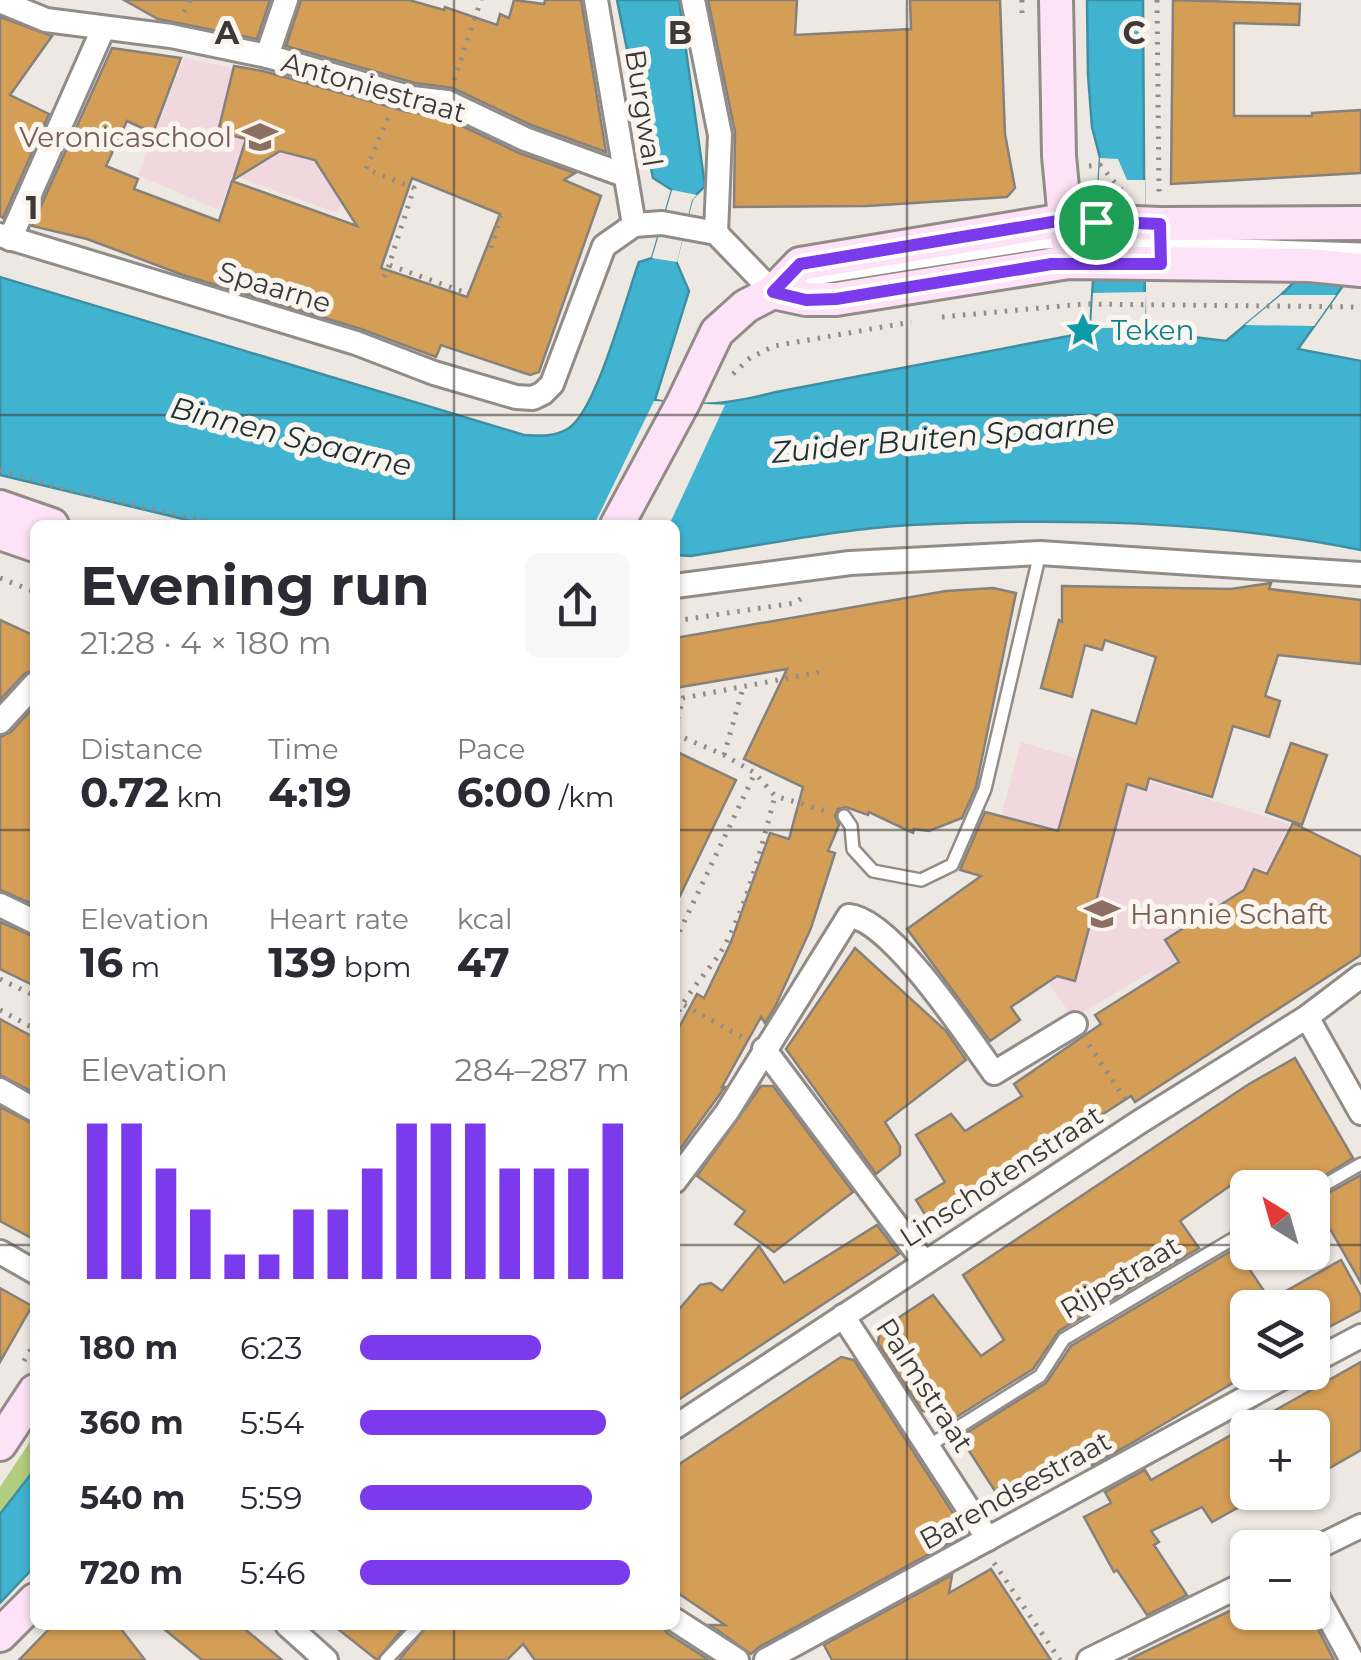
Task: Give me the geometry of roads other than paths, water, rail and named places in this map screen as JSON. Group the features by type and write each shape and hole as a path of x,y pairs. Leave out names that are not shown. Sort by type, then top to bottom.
{"street":[{"path":"268,56 286,0"},
{"name":"Burgwal","path":"596,0 634,225"},
{"path":"693,0 720,135 716,233"},
{"path":"1056,0 1059,156 1081,242"},
{"name":"Antoniestraat","path":"0,1 46,20 170,36 268,56 397,94 447,102 526,139 624,176"},
{"path":"5,237 103,29"},
{"path":"634,225 674,225 716,233 773,292"},
{"name":"Spaarne","path":"5,237 356,343 434,373 532,398 552,384 604,246 634,225"},
{"path":"1148,237 1320,255 1359,240"},
{"path":"622,520 707,350 728,319 773,292 800,264 1148,237 1359,240"},
{"path":"0,507 38,520"},
{"path":"0,533 30,543"},
{"path":"680,585 866,562 1040,553 1361,574"},
{"path":"0,722 30,689"},
{"path":"0,905 30,920"},
{"path":"680,1174 727,1112 849,916 862,916 907,956 994,1073 1074,1024"},
{"name":"Linschotenstraat","path":"680,1424 1140,1121 1307,1017 1361,976"},
{"path":"1307,1017 1361,1114"},
{"path":"764,1049 924,1262"},
{"path":"0,1090 30,1107"},
{"path":"0,1252 30,1269"},
{"name":"Palmstraat","path":"843,1316 930,1445 984,1540"},
{"path":"1330,1352 1361,1336"},
{"name":"Barendsestraat","path":"766,1660 1261,1390"},
{"path":"0,1444 30,1399"},
{"path":"1330,1541 1361,1526"},
{"path":"1090,1660 1230,1591"},
{"path":"0,1634 30,1605"},
{"path":"1330,1620 1352,1660"},
{"path":"680,1623 737,1660"},
{"path":"293,1630 326,1660"}],"lane":[{"path":"844,816 851,826 853,849 872,872 921,880 952,865 985,789 1040,553"},
{"path":"1330,1182 1361,1164"},
{"name":"Rijpstraat","path":"930,1445 1040,1376 1064,1339 1230,1241"},
{"path":"386,1660 415,1630"}],"water":[{"path":"617,0 679,0 705,186 692,199 676,261 689,291 655,400 701,404 745,399 1090,332 1100,158 1092,127 1087,0 1143,0 1145,331 1226,341 1281,295 1361,216 1347,280 1298,349 1361,361 1361,550 1194,527 1024,522 884,527 691,556 680,555 680,520 187,520 0,475 0,277 524,435 564,431 580,417 590,399 639,262 652,258 672,190 653,178"},
{"path":"30,1475 30,1571 0,1603 0,1514"}],"place":[{"name":"Veronicaschool","path":"260,137"},
{"name":"Teken","path":"1083,330"},
{"name":"Hannie Schaft","path":"1102,914"}],"water label":[{"name":"Binnen Spaarne","path":"291,437"},
{"name":"Zuider Buiten Spaarne","path":"943,438"}]}
